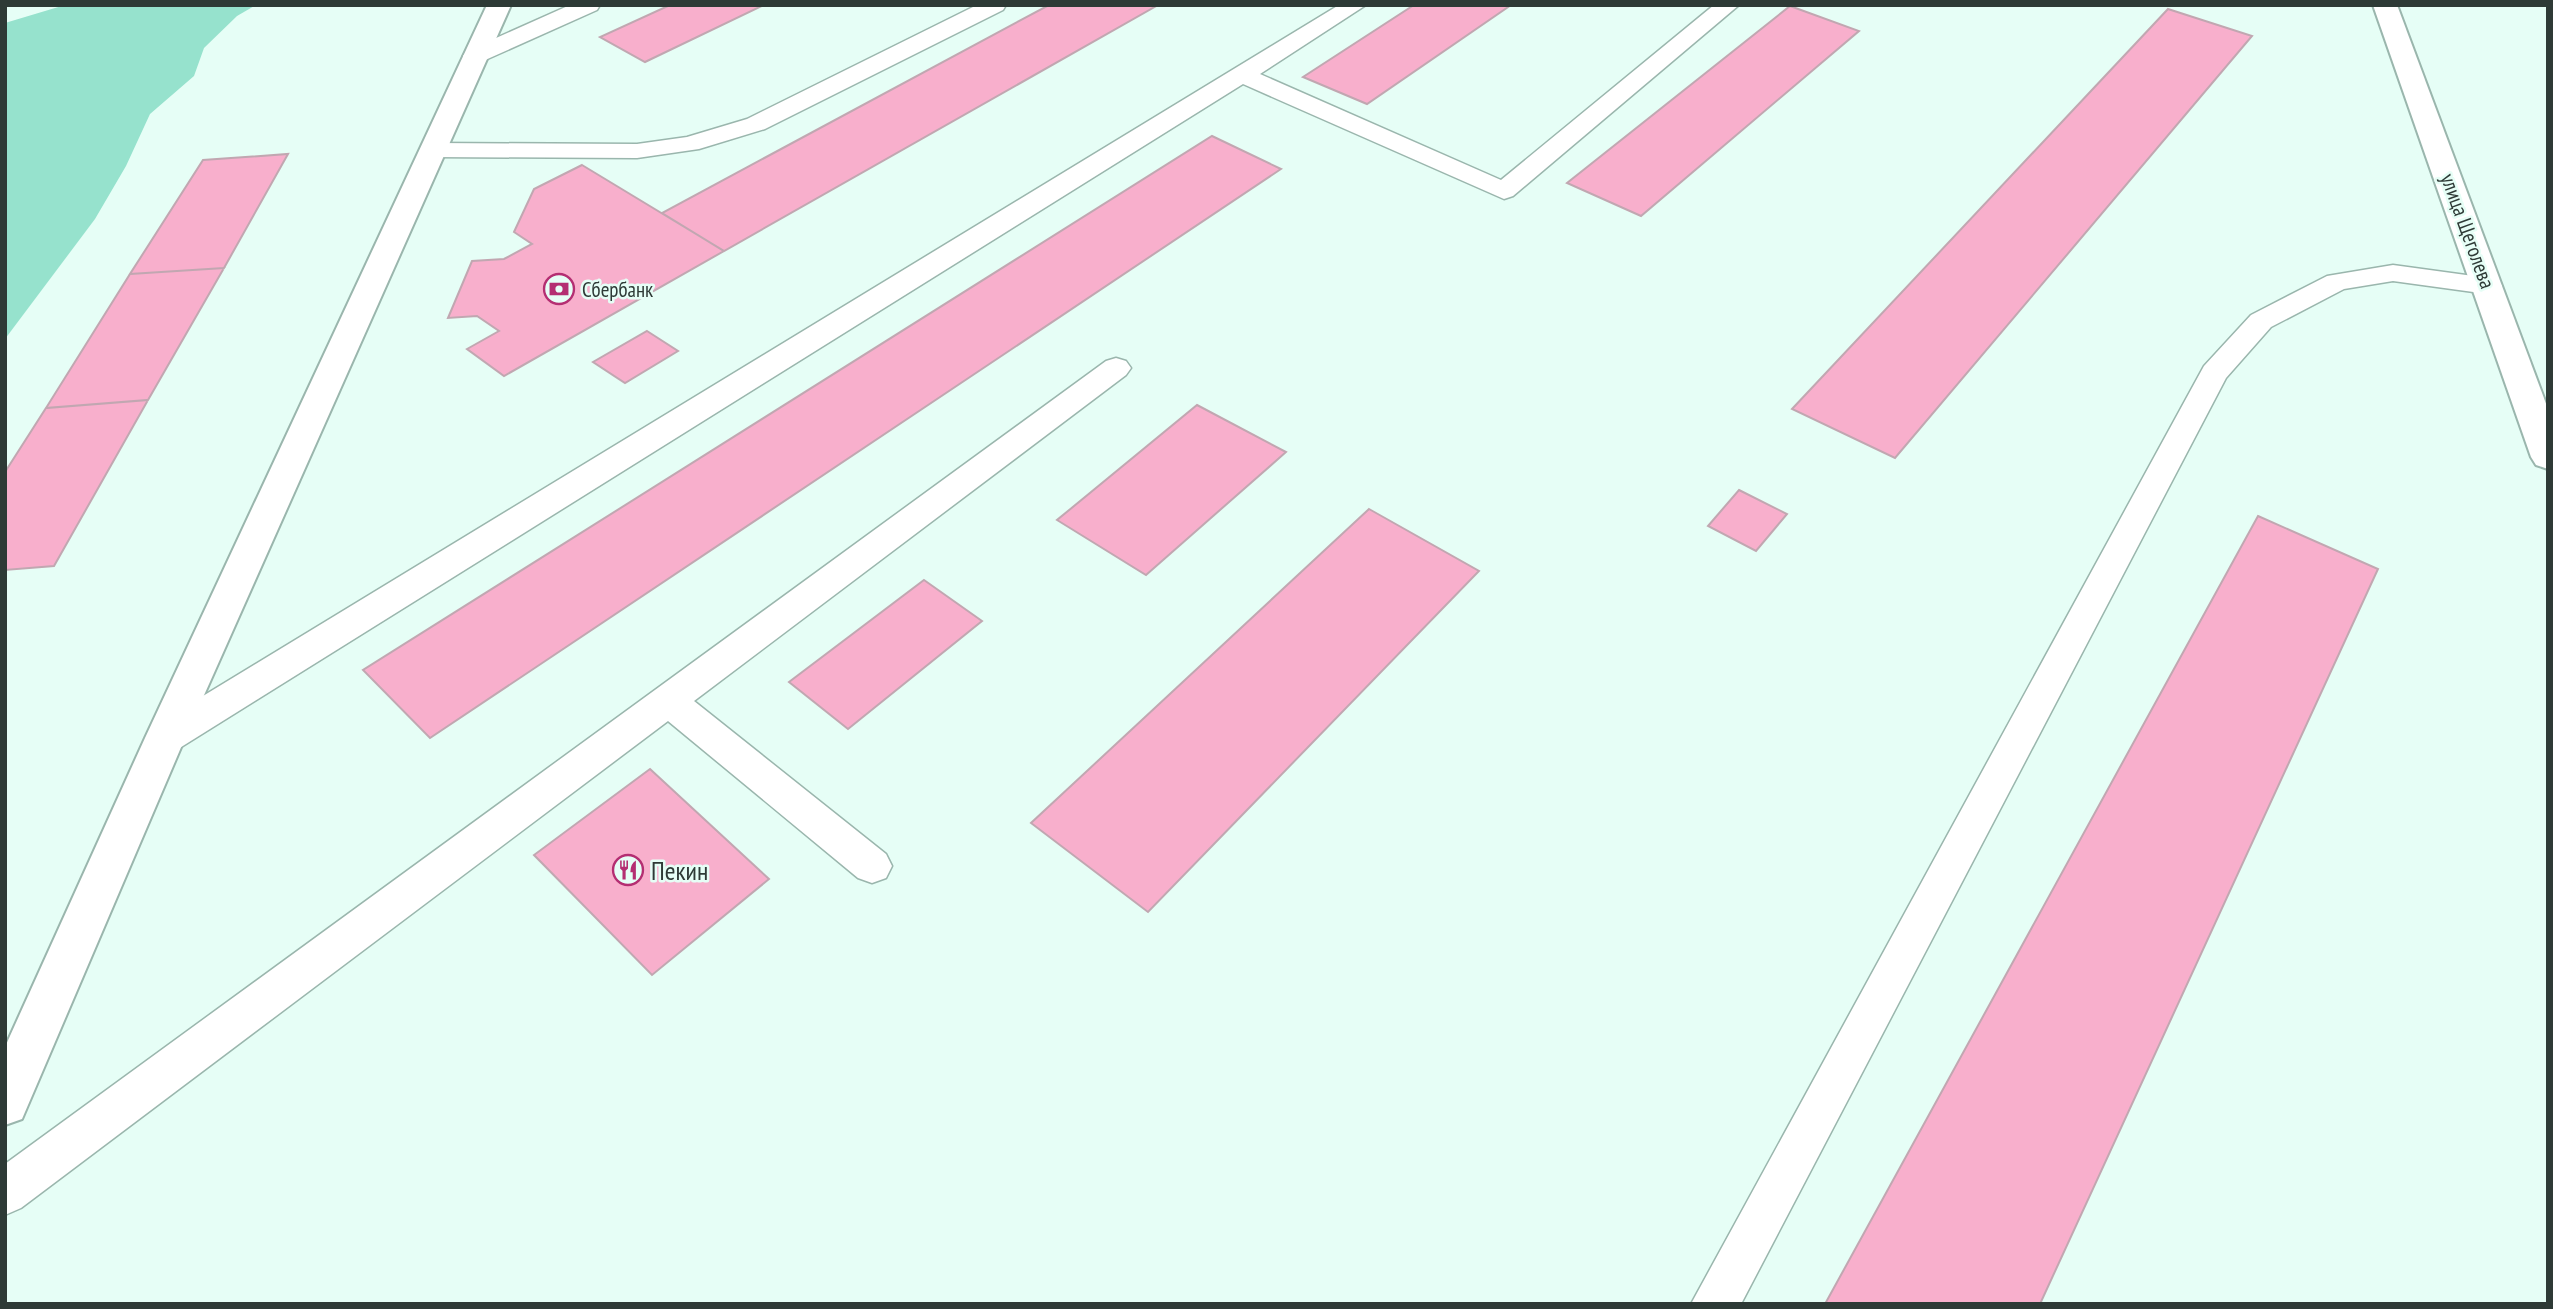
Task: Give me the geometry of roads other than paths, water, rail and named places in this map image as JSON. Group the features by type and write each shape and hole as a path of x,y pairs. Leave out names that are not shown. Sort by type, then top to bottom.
{"street":[{"path":"5,1102 165,738 499,5"},
{"name":"улица Щеголева","path":"2385,5 2548,457"}],"lane":[{"path":"475,56 589,5"},
{"path":"433,150 637,151 690,144 756,124 995,5"},
{"path":"165,738 1355,5"},
{"path":"1242,75 1504,191 1728,5"},
{"path":"1715,1304 2214,373 2261,321 2337,282 2393,273 2488,286"},
{"path":"5,1192 1116,368"},
{"path":"667,700 872,866"}],"place":[{"name":"Сбербанк","path":"559,289"},
{"name":"Пекин","path":"628,870"}]}
